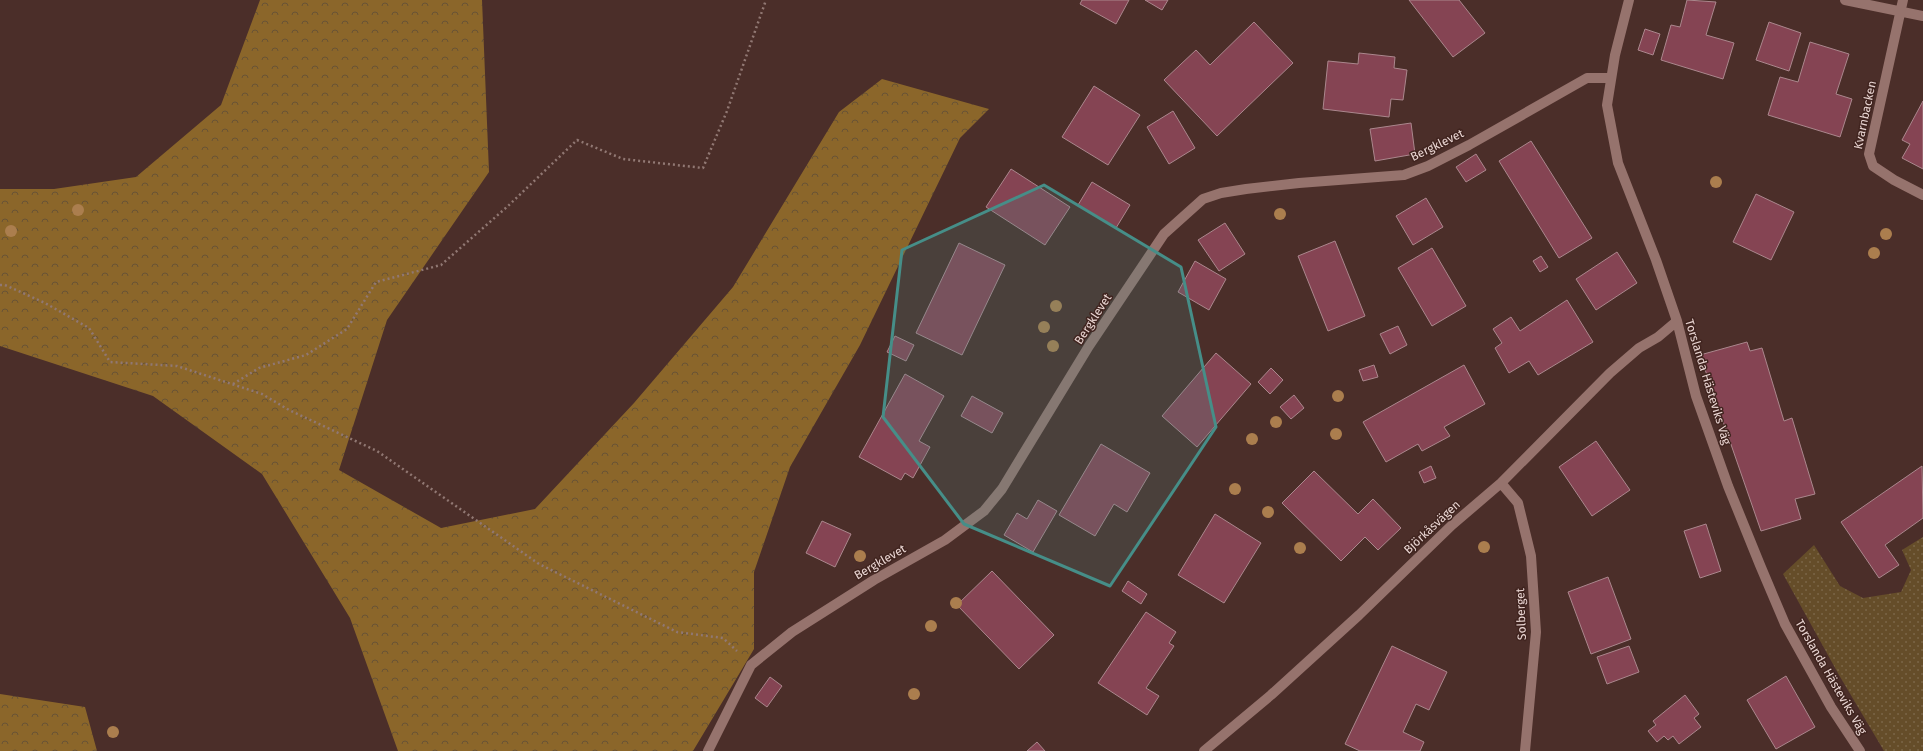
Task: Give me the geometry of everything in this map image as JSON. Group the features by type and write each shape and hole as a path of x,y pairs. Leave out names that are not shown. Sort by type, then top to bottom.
{"street":[{"name":"Torslanda Hästeviks Väg","path":"1629,0 1615,55 1607,106 1618,163 1656,260 1677,321 1696,396 1728,486 1760,565 1785,624 1831,707 1860,751"},
{"path":"1845,0 1923,16"},
{"name":"Kvarnbacken","path":"1903,0 1869,154 1873,166 1894,180 1923,195"},
{"name":"Bergklevet","path":"708,751 751,664 792,632 874,580 945,540 984,511 1002,489 1090,346 1164,234 1203,199 1221,193 1299,182 1404,175 1428,166 1469,145 1587,78 1611,78"},
{"name":"Björkåsvägen","path":"1204,751 1271,695 1359,615 1452,525 1500,483 1610,373 1639,348 1658,337 1677,321"},
{"name":"Solberget","path":"1500,483 1518,503 1531,556 1536,632 1525,751"}],"path":[{"path":"233,384 259,368 306,355 347,329 376,282 441,265 508,206 577,140 622,159 703,168 727,111 766,0"},
{"path":"0,285 5,285 45,302 89,328 110,362 177,366 233,384 262,394 289,410 377,451 539,564 677,632 723,638 751,664"}],"highlighted area":[{"path":"1044,185 1181,267 1216,427 1110,586 964,524 883,417 902,250"}],"shaded area":[{"path":"1923,537 1923,751 1884,751 1839,675 1783,574 1814,545 1840,586 1863,598 1901,592 1911,570 1902,550"}],"green space":[{"path":"260,0 482,0 489,172 387,320 339,470 441,528 535,509 634,403 733,287 839,112 882,79 989,109 960,138 860,345 790,467 754,572 754,649 693,751 398,751 350,618 262,474 153,396 0,346 0,189 54,189 136,177 221,105"},
{"path":"0,694 85,707 97,751 0,751"}],"building":[{"path":"1082,0 1129,0 1116,24 1080,4"},
{"path":"1145,0 1168,0 1162,10"},
{"path":"1409,0 1459,0 1485,33 1453,57"},
{"path":"1687,0 1716,2 1706,35 1734,43 1723,79 1661,60 1671,25 1680,27"},
{"path":"1254,22 1293,63 1217,136 1164,80 1196,50 1210,65"},
{"path":"1769,22 1801,33 1789,71 1756,60"},
{"path":"1645,29 1660,34 1653,55 1638,50"},
{"path":"1810,42 1849,54 1836,94 1852,99 1840,137 1768,115 1780,77 1798,82"},
{"path":"1359,53 1395,57 1394,68 1407,70 1403,100 1391,99 1389,117 1323,109 1328,61 1358,64"},
{"path":"1094,86 1140,115 1108,165 1062,137"},
{"path":"1923,101 1923,169 1902,158 1910,144 1902,140"},
{"path":"1173,111 1195,148 1169,164 1147,127"},
{"path":"1411,123 1415,154 1375,161 1370,129"},
{"path":"1531,141 1592,238 1559,258 1499,161"},
{"path":"1476,154 1486,170 1466,182 1456,167"},
{"path":"1011,169 1070,207 1045,245 986,207"},
{"path":"1092,182 1130,205 1116,228 1078,205"},
{"path":"1756,194 1794,212 1771,260 1733,242"},
{"path":"1426,198 1443,227 1413,245 1396,216"},
{"path":"1225,223 1245,254 1219,271 1198,240"},
{"path":"1335,241 1365,316 1328,331 1298,256"},
{"path":"959,243 1005,265 962,355 916,333"},
{"path":"1432,248 1466,306 1432,326 1398,268"},
{"path":"1617,252 1637,283 1596,310 1576,279"},
{"path":"1541,256 1548,267 1540,272 1533,261"},
{"path":"1195,261 1226,279 1209,310 1178,292"},
{"path":"1567,300 1593,342 1538,375 1529,361 1509,373 1495,348 1502,343 1493,329 1511,317 1520,331"},
{"path":"1398,326 1407,345 1390,354 1380,334"},
{"path":"895,336 914,345 906,361 887,352"},
{"path":"1747,342 1750,351 1762,348 1784,421 1792,418 1815,494 1795,499 1801,519 1761,531 1700,355"},
{"path":"1216,353 1251,384 1197,447 1162,416"},
{"path":"1374,365 1378,377 1363,381 1359,370"},
{"path":"1464,365 1485,404 1444,427 1450,436 1422,451 1418,444 1386,462 1363,422"},
{"path":"1271,368 1283,380 1270,394 1258,382"},
{"path":"905,374 944,396 919,441 930,447 913,478 905,473 901,480 859,457"},
{"path":"1294,395 1304,408 1291,419 1280,407"},
{"path":"972,396 1003,413 992,433 961,416"},
{"path":"1596,441 1630,490 1592,516 1559,467"},
{"path":"1101,444 1150,473 1127,512 1114,504 1095,536 1059,515"},
{"path":"1431,466 1436,478 1424,483 1419,472"},
{"path":"1922,466 1923,518 1885,545 1899,565 1879,578 1841,522"},
{"path":"1314,471 1358,514 1373,499 1401,528 1378,550 1365,537 1341,561 1282,503"},
{"path":"1038,500 1057,511 1033,552 1004,535 1017,513 1027,519"},
{"path":"1215,514 1261,543 1224,603 1178,575"},
{"path":"822,521 851,534 835,567 806,553"},
{"path":"1706,524 1721,571 1700,578 1684,531"},
{"path":"992,571 1054,635 1019,669 957,605"},
{"path":"1608,577 1631,639 1591,654 1568,592"},
{"path":"1128,581 1147,594 1141,604 1122,591"},
{"path":"1146,612 1176,632 1169,643 1174,646 1146,688 1159,696 1147,715 1098,683"},
{"path":"1392,646 1447,672 1429,710 1416,704 1403,732 1424,742 1420,751 1360,751 1345,744"},
{"path":"1629,646 1639,672 1607,684 1597,657"},
{"path":"1786,676 1815,727 1776,749 1747,700"},
{"path":"770,677 782,686 767,707 755,698"},
{"path":"1685,695 1699,714 1694,718 1701,727 1679,744 1673,736 1668,740 1664,736 1657,742 1648,731 1656,725 1653,721"},
{"path":"1037,742 1045,751 1027,751"}]}
